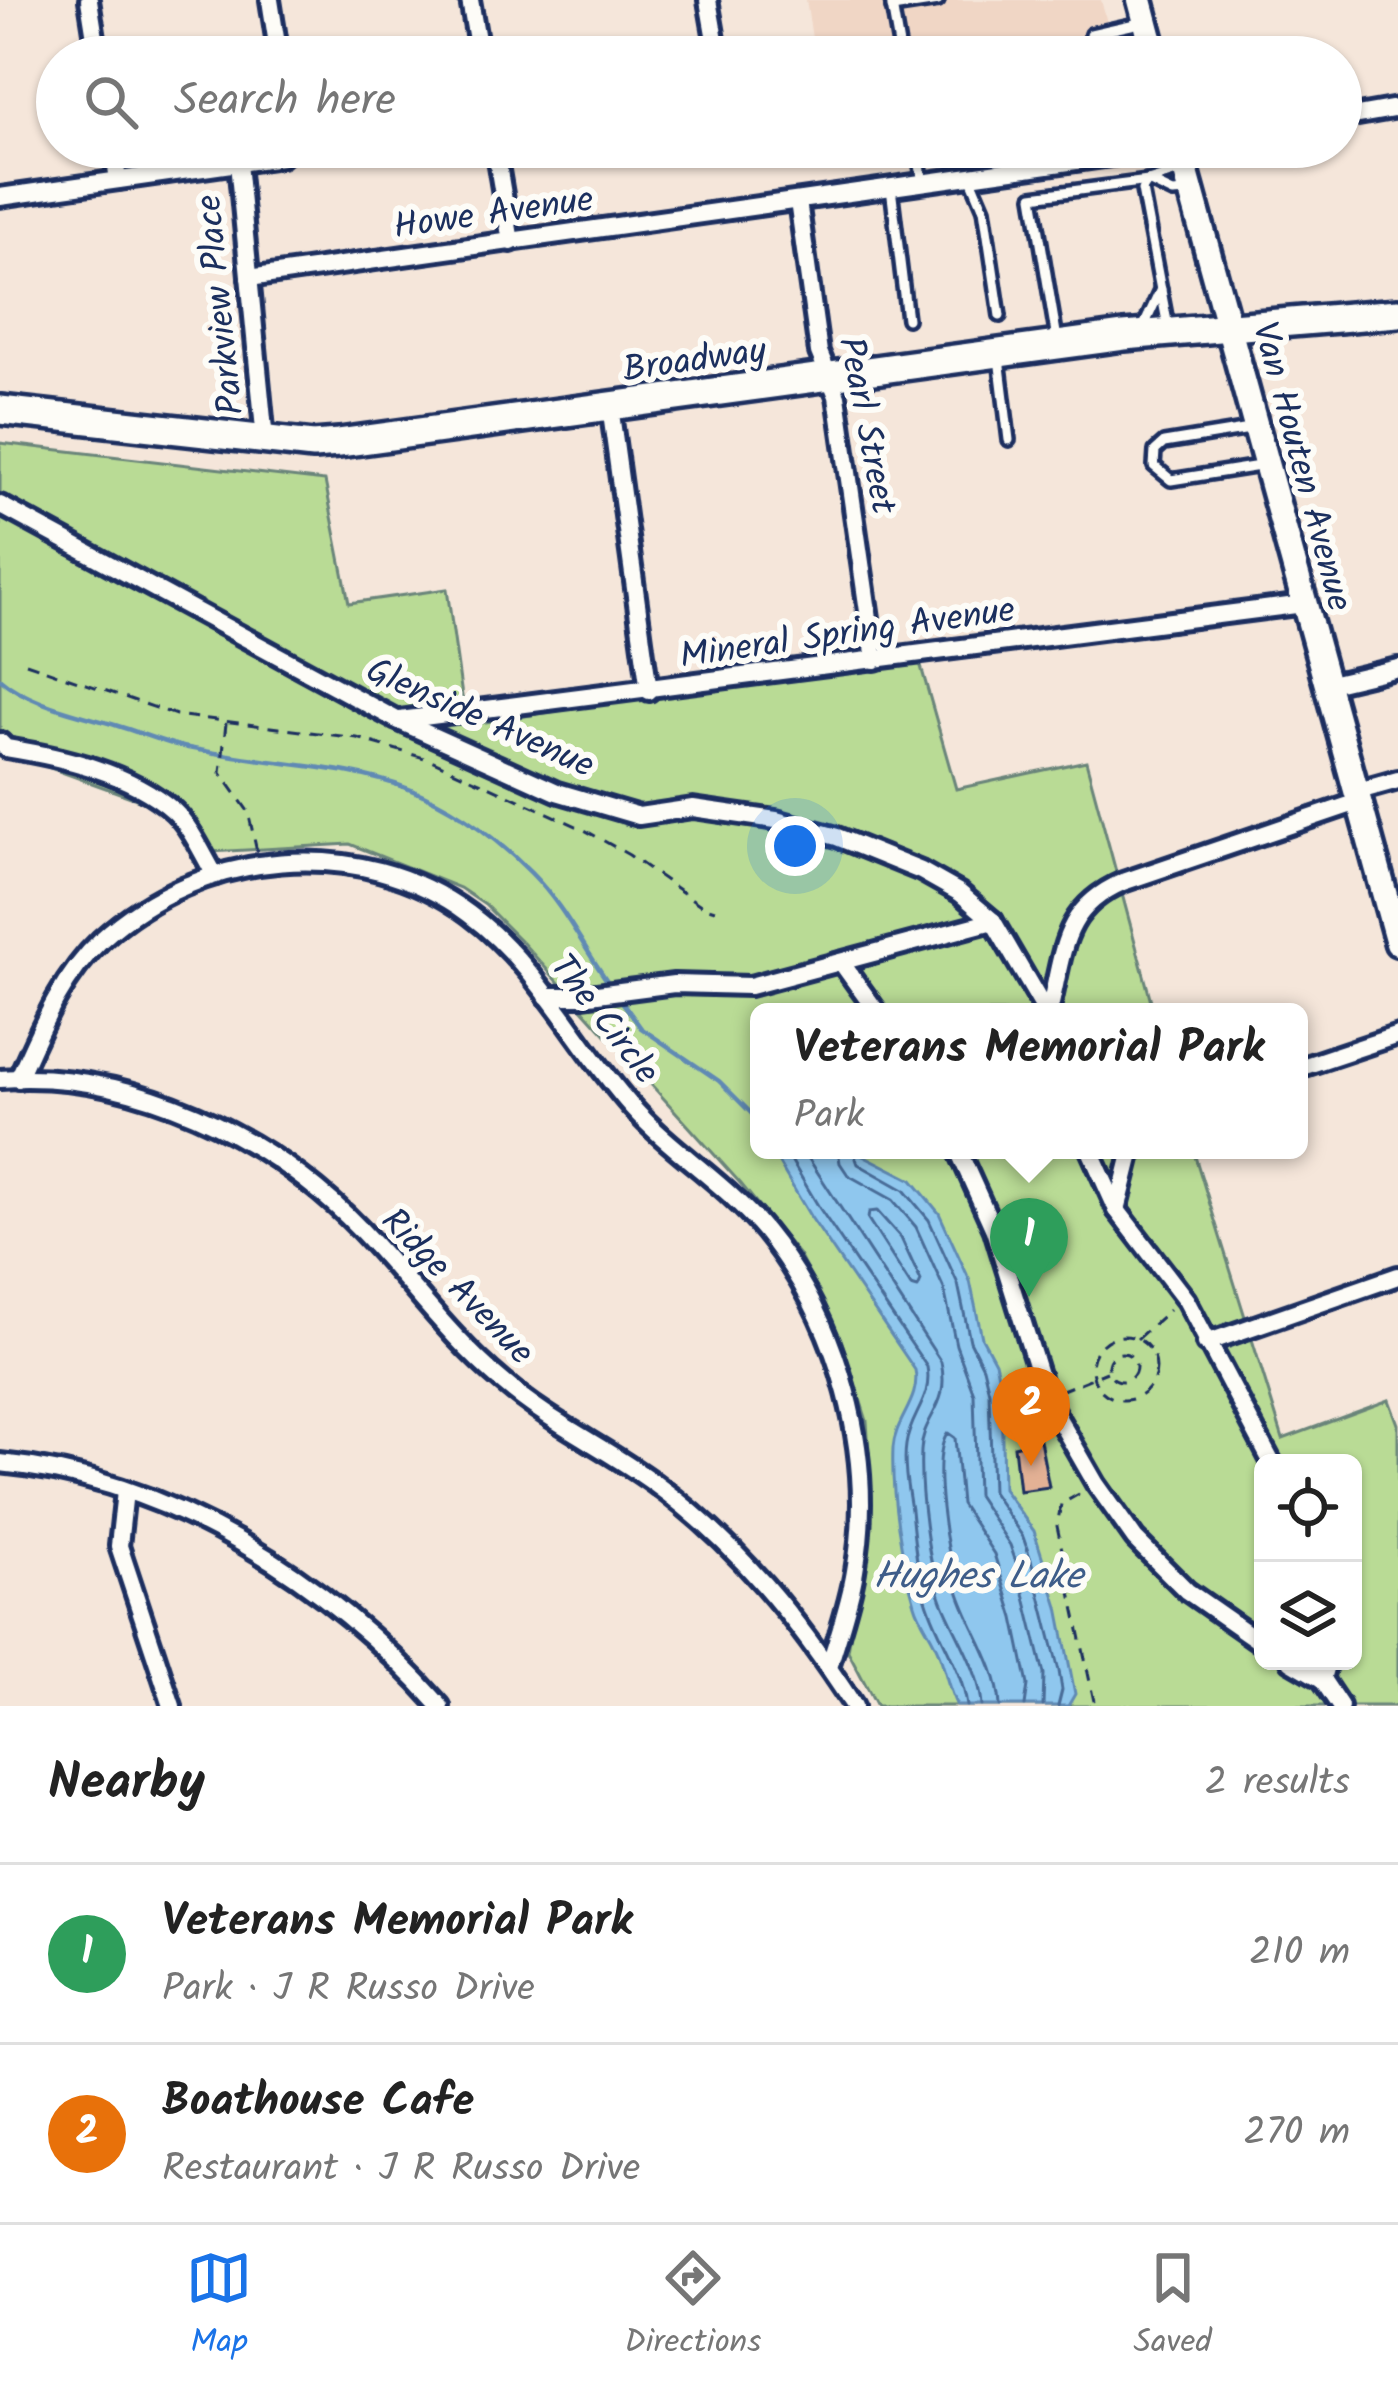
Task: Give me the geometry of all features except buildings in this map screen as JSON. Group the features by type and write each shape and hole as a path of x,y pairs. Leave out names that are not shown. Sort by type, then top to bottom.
{"main road":[{"name":"Van Houten Avenue","path":"1183,168 1398,943"},
{"name":"Broadway","path":"0,410 265,440 339,443 1058,345 1398,313"}],"street":[{"path":"89,0 95,36"},
{"path":"270,0 276,36"},
{"path":"470,0 476,36"},
{"path":"708,0 714,36"},
{"path":"1362,114 1398,108"},
{"path":"116,168 118,180"},
{"path":"0,196 203,168"},
{"name":"Parkview Place","path":"238,168 265,440"},
{"path":"499,168 511,242"},
{"name":"Howe Avenue","path":"249,278 1028,168"},
{"name":"Pearl Street","path":"798,201 819,352 837,396 875,661"},
{"path":"610,406 649,691"},
{"name":"Glenside Avenue","path":"0,505 397,720 557,792 639,816 693,808 776,820 837,837 921,872 961,893 993,920 1042,1003"},
{"name":"Mineral Spring Avenue","path":"397,720 1304,604"},
{"path":"1326,686 1398,668"},
{"path":"2,747 75,763 134,784 177,813 215,875"},
{"path":"1050,1003 1069,934 1089,900 1123,882 1398,780"},
{"name":"The Circle","path":"9,1079 64,986 102,940 158,901 215,875 285,860 343,863 410,882 482,924 509,947 632,1108 764,1230 823,1328 848,1402 859,1480 855,1573 829,1667"},
{"path":"547,996 674,984 750,986 993,920"},
{"path":"841,962 871,1003"},
{"path":"1308,1065 1398,1035"},
{"name":"Ridge Avenue","path":"9,1079 76,1082 172,1106 293,1168 363,1232 502,1381 650,1479 722,1538 776,1598 854,1706"},
{"path":"962,1159 994,1230 1046,1397 1096,1484 1135,1539 1187,1591 1254,1638"},
{"path":"1094,1159 1117,1210 1186,1300 1267,1454"},
{"path":"1117,1210 1130,1159"},
{"path":"1206,1342 1398,1276"},
{"path":"0,1463 59,1472 125,1491 218,1530 308,1585 381,1644 440,1706"},
{"path":"125,1491 119,1546 172,1706"},
{"path":"1324,1670 1340,1706"}],"lane":[{"path":"897,36 892,4 938,2"},
{"path":"1091,34 1143,11"},
{"path":"920,168 923,183"},
{"path":"1035,168 1058,345"},
{"path":"1036,195 1148,181 1174,168"},
{"path":"1148,181 1173,193 1181,168"},
{"path":"970,176 984,209 1000,316"},
{"path":"1148,181 1142,190 1161,290 1154,334"},
{"path":"891,188 908,319"},
{"path":"1154,334 1161,290"},
{"path":"999,353 1009,440"},
{"path":"1256,428 1164,443 1155,451 1154,466 1171,480 1266,465"}],"path":[{"path":"26,663 107,688 145,706 226,722 357,738 431,760 581,828 715,910"},
{"path":"226,722 221,773 248,812 260,865"},
{"path":"1137,1339 1156,1319 1186,1300"},
{"path":"1116,1337 1137,1339 1152,1352 1153,1383 1146,1392 1116,1400 1098,1388 1093,1358 1116,1337"},
{"path":"1046,1397 1108,1371 1115,1355 1124,1353 1135,1361 1136,1370 1127,1381 1108,1371"},
{"path":"1095,1706 1057,1526 1061,1504 1096,1484"}],"shaded area":[{"path":"806,0 1101,0 1110,36 812,36"}],"green space":[{"path":"0,443 325,481 349,603 447,589 466,725 918,656 956,789 1086,761 1152,1003 750,1003 750,1159 1196,1159 1283,1439 1389,1400 1398,1424 1398,1706 877,1706 848,1651 872,1497 867,1421 841,1339 799,1255 741,1184 485,905 460,888 350,844 210,852 167,810 0,750"}],"water":[{"name":"Hughes Lake","path":"776,1159 871,1159 912,1180 939,1213 970,1281 982,1338 995,1362 1001,1389 1003,1489 1034,1531 1058,1607 1075,1694 1068,1706 957,1706 915,1604 895,1506 893,1448 914,1391 915,1370"}],"waterway":[{"path":"0,679 41,702 170,743 370,777 449,808 489,835 543,886 610,985"},
{"path":"620,999 641,1028 719,1081 750,1112"}],"place":[{"name":"Veterans Memorial Park","path":"1029,1297"},
{"name":"Boathouse Cafe","path":"1031,1466"}]}
